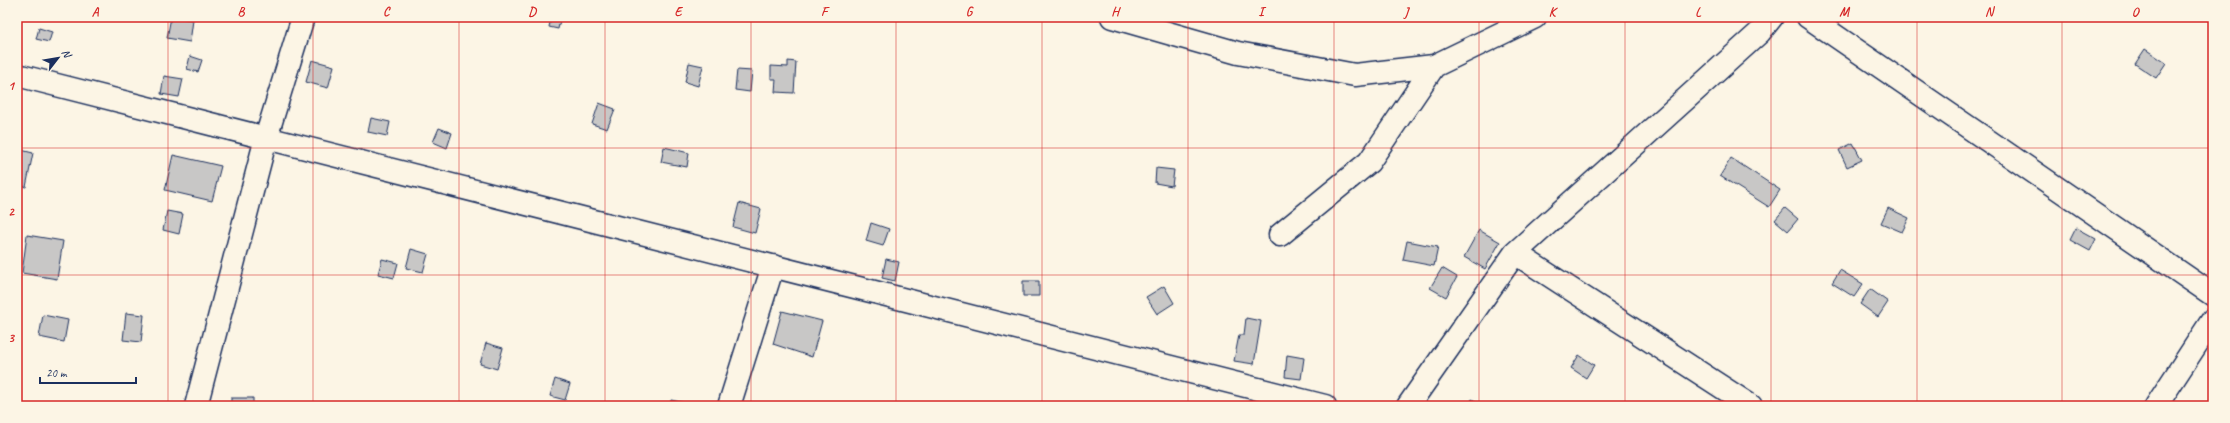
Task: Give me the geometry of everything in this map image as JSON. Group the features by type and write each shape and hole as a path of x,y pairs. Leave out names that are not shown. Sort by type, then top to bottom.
{"street":[{"path":"196,406 266,138 303,17"},
{"path":"1112,17 1238,53 1355,75 1434,66 1535,17"},
{"path":"1408,406 1516,253 1760,32 1772,17"},
{"path":"1808,17 2213,294"},
{"path":"1280,236 1369,162 1434,66"},
{"path":"17,75 1325,406"},
{"path":"1516,253 1751,406"},
{"path":"729,406 773,266"},
{"path":"2156,406 2213,319"}],"building":[{"path":"171,17 193,20 190,42 167,38"},
{"path":"551,18 560,20 558,29 549,27"},
{"path":"39,28 52,32 49,42 36,39"},
{"path":"2145,49 2166,63 2156,78 2135,64"},
{"path":"190,56 202,60 198,72 187,69"},
{"path":"312,60 334,66 328,88 306,82"},
{"path":"788,61 796,62 794,93 775,92 776,79 771,79 771,66 788,67"},
{"path":"689,63 703,66 698,86 685,82"},
{"path":"737,70 752,71 750,92 735,90"},
{"path":"164,76 183,79 179,97 161,94"},
{"path":"599,103 615,109 607,129 592,124"},
{"path":"371,118 390,122 387,136 368,132"},
{"path":"439,128 452,133 447,148 433,142"},
{"path":"1853,143 1862,160 1847,167 1839,150"},
{"path":"664,147 689,153 687,167 661,162"},
{"path":"17,149 33,153 26,187 17,185"},
{"path":"173,155 221,166 212,201 165,190"},
{"path":"1731,158 1780,190 1769,207 1720,176"},
{"path":"1156,168 1174,170 1172,186 1155,183"},
{"path":"739,203 761,209 755,233 733,227"},
{"path":"1785,208 1798,219 1788,231 1775,220"},
{"path":"1888,208 1909,218 1902,232 1881,223"},
{"path":"167,211 183,214 179,234 163,230"},
{"path":"871,223 889,229 883,246 866,241"},
{"path":"2076,228 2096,239 2090,251 2070,240"},
{"path":"1479,230 1500,242 1485,269 1464,257"},
{"path":"27,235 63,241 57,279 22,273"},
{"path":"1407,241 1438,247 1434,266 1403,260"},
{"path":"411,249 428,254 423,272 406,268"},
{"path":"382,259 398,263 394,278 378,274"},
{"path":"886,259 899,262 895,281 882,278"},
{"path":"1442,268 1457,277 1446,297 1430,288"},
{"path":"1840,270 1863,284 1854,297 1832,283"},
{"path":"1023,281 1039,281 1039,296 1023,296"},
{"path":"1164,286 1174,303 1157,314 1146,297"},
{"path":"1870,289 1888,302 1878,317 1860,304"},
{"path":"782,311 822,321 812,357 773,344"},
{"path":"126,313 144,315 141,342 123,340"},
{"path":"43,315 68,320 64,342 39,337"},
{"path":"1246,318 1261,321 1254,364 1234,361 1239,335 1244,335"},
{"path":"486,343 503,348 497,369 480,364"},
{"path":"1287,355 1304,358 1301,379 1285,377"},
{"path":"1579,355 1594,365 1586,378 1571,368"},
{"path":"555,379 570,384 565,400 550,396"},
{"path":"231,398 253,398 253,406 231,406"},
{"path":"1472,399 1483,406 1468,406"},
{"path":"671,400 685,403 685,406 670,406"}]}
